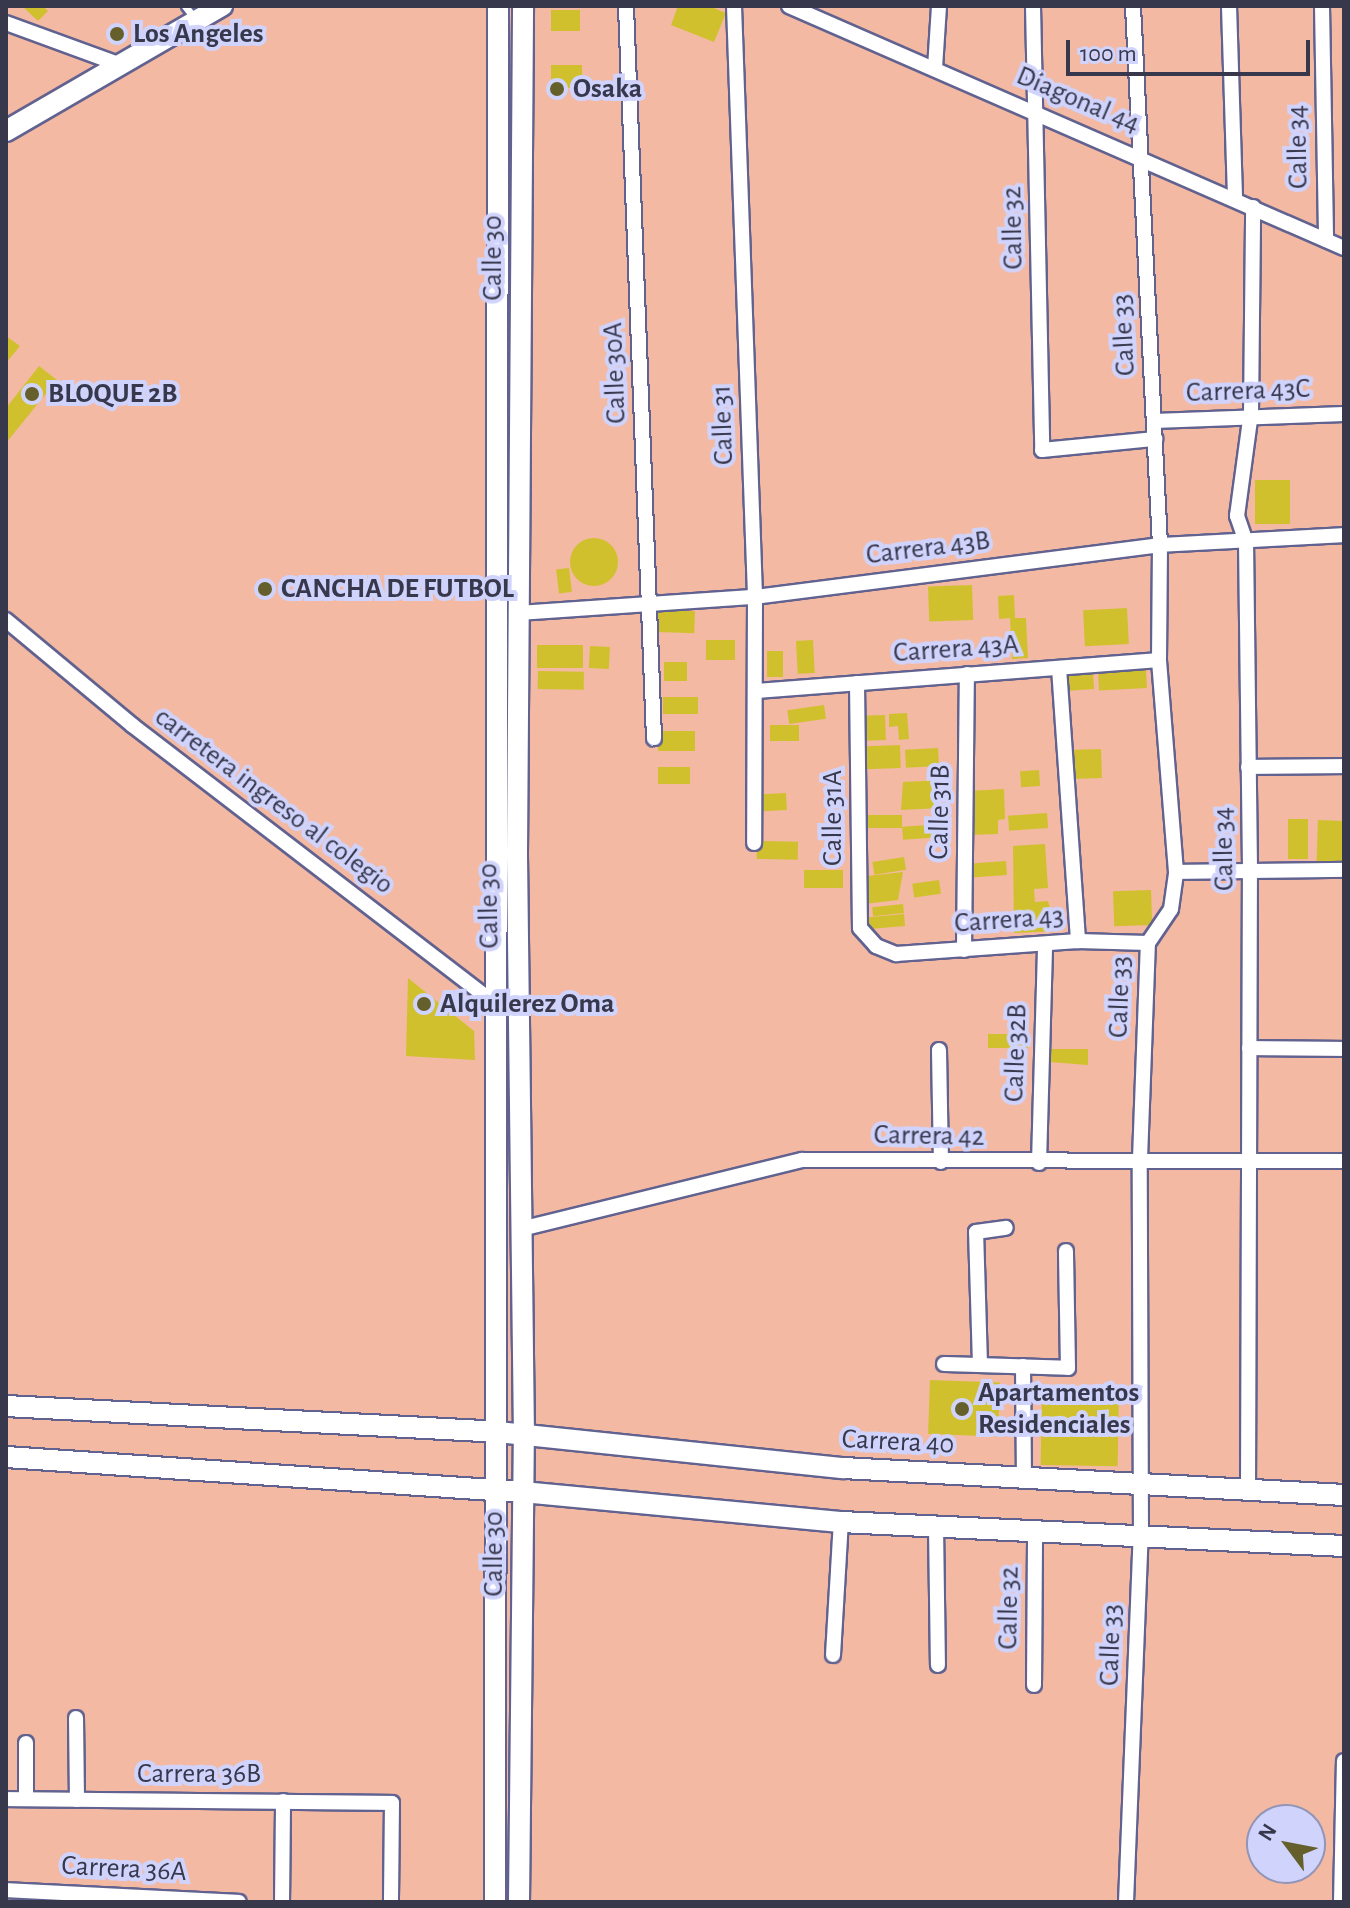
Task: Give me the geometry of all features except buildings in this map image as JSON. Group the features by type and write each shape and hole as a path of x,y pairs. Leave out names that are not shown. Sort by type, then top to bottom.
{"main road":[{"path":"6,131 121,65 191,13 222,6"},
{"name":"Calle 30","path":"498,6 509,1007 521,1229 524,1437 519,1902"},
{"name":"Calle 30","path":"495,1902 496,1490 518,613 523,6"},
{"name":"Carrera 40","path":"6,1406 498,1432 843,1468 1248,1493 1344,1495"},
{"path":"6,1457 522,1492 841,1522 1344,1546"}],"street":[{"name":"Calle 30A","path":"626,6 654,738"},
{"name":"Calle 31","path":"734,6 755,597 754,843"},
{"name":"Diagonal 44","path":"789,6 816,12 935,68 1142,156 1344,248"},
{"path":"935,68 939,6"},
{"name":"Calle 32","path":"1033,6 1042,450 1155,439"},
{"name":"Calle 33","path":"1126,1902 1141,1536 1140,1159 1148,943 1171,909 1176,872 1159,660 1160,545 1133,6"},
{"path":"1229,6 1235,198"},
{"name":"Calle 34","path":"1322,6 1326,240"},
{"path":"6,23 121,65"},
{"name":"Calle 34","path":"1248,1493 1250,868 1246,542 1237,516 1238,483 1251,413 1253,207"},
{"name":"Carrera 43C","path":"1154,421 1251,413 1344,414"},
{"name":"Carrera 43B","path":"518,613 755,597 1160,545 1344,535"},
{"name":"carretera ingreso al colegio","path":"6,620 132,725 509,1007"},
{"name":"Carrera 43A","path":"757,691 1159,660"},
{"path":"1059,668 1078,941"},
{"name":"Calle 31B","path":"964,950 967,674"},
{"name":"Calle 31A","path":"857,683 860,928 876,946"},
{"path":"1248,767 1344,766"},
{"path":"1176,872 1250,868 1344,870"},
{"name":"Carrera 43","path":"876,946 896,954 1078,941 1148,943"},
{"name":"Calle 32B","path":"1039,1163 1045,944"},
{"path":"1249,1048 1344,1049"},
{"path":"939,1050 941,1162"},
{"name":"Carrera 42","path":"521,1229 802,1160 1039,1163 1247,1158 1344,1161"},
{"path":"980,1365 976,1232 1006,1228"},
{"path":"944,1364 1068,1368 1066,1251"},
{"path":"1023,1366 1024,1478"},
{"path":"833,1655 841,1522"},
{"path":"936,1526 938,1665"},
{"name":"Calle 32","path":"1034,1685 1035,1531"},
{"path":"76,1718 77,1800"},
{"path":"26,1743 26,1799"},
{"path":"1341,1902 1344,1761"},
{"name":"Carrera 36B","path":"6,1799 392,1803 391,1902"},
{"path":"282,1902 283,1801"},
{"name":"Carrera 36A","path":"6,1890 77,1897 239,1902"}],"shaded area":[{"path":"6,6 1344,6 1344,1902 6,1902"}],"place":[{"name":"Los Angeles","path":"117,34"},
{"name":"Osaka","path":"557,89"},
{"name":"BLOQUE 2B","path":"32,394"},
{"name":"CANCHA DE FUTBOL","path":"265,589"},
{"name":"Alquilerez Oma","path":"424,1004"},
{"name":"Apartamentos Residenciales","path":"962,1409"}]}
